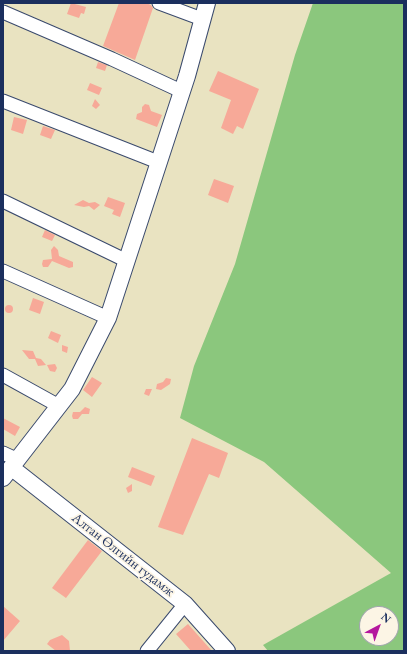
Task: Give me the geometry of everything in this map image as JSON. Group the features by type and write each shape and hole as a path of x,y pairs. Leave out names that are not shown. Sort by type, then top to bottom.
{"main road":[{"path":"11,469 72,389 108,318 181,91 206,3"},
{"name":"Алтан Өлгийн гудамж","path":"11,469 185,604 227,651"}],"street":[{"path":"159,3 202,19"},
{"path":"3,12 181,91"},
{"path":"3,101 158,162"},
{"path":"3,201 127,261"},
{"path":"3,270 108,318"},
{"path":"3,375 59,406"},
{"path":"3,453 11,469"},
{"path":"147,651 185,604"}],"green space":[{"path":"313,3 404,3 404,651 268,651 263,645 391,573 264,462 180,418 194,366 235,264 295,55"}],"building":[{"path":"71,3 86,7 84,14 81,13 79,18 67,14"},
{"path":"119,3 146,3 151,5 153,8 135,60 103,46"},
{"path":"98,62 107,65 105,71 96,68"},
{"path":"218,71 259,89 243,129 237,126 233,134 221,128 231,100 209,91"},
{"path":"90,83 102,88 99,95 87,90"},
{"path":"95,99 100,105 96,109 92,106"},
{"path":"145,104 149,105 151,111 162,115 157,127 136,119 137,114 142,112 142,107"},
{"path":"14,117 27,120 23,134 11,130"},
{"path":"43,126 55,130 51,139 40,135"},
{"path":"214,179 234,186 228,203 208,195"},
{"path":"108,197 125,203 120,217 112,214 114,210 104,206"},
{"path":"83,200 89,203 95,202 100,205 94,210 89,206 84,207 74,205"},
{"path":"45,230 55,235 52,241 42,237"},
{"path":"54,246 58,250 59,256 73,262 73,267 69,268 52,261 48,267 43,267 43,260 52,259 51,250"},
{"path":"33,298 44,302 40,314 29,310"},
{"path":"7,305 11,305 13,309 11,313 7,313 5,311 5,307"},
{"path":"51,331 61,335 58,343 48,338"},
{"path":"62,345 68,347 67,353 62,351"},
{"path":"22,350 33,351 36,358 41,359 46,365 38,366 35,359 29,359"},
{"path":"55,364 57,368 55,372 50,371 47,365"},
{"path":"92,377 102,383 92,397 83,390"},
{"path":"166,378 171,379 170,384 161,390 156,389 157,384 163,382"},
{"path":"146,389 152,389 149,396 144,394"},
{"path":"85,407 90,409 89,414 82,414 78,419 73,419 73,412 80,412"},
{"path":"3,418 20,427 15,436 3,429"},
{"path":"192,438 228,453 219,478 209,474 183,535 158,527"},
{"path":"132,467 155,476 151,486 128,477"},
{"path":"132,484 132,491 128,493 126,488"},
{"path":"88,540 102,551 66,598 52,588"},
{"path":"3,606 20,621 3,641"},
{"path":"188,624 212,651 191,651 176,634"},
{"path":"62,635 69,641 70,651 56,651 47,644 50,640"}]}
